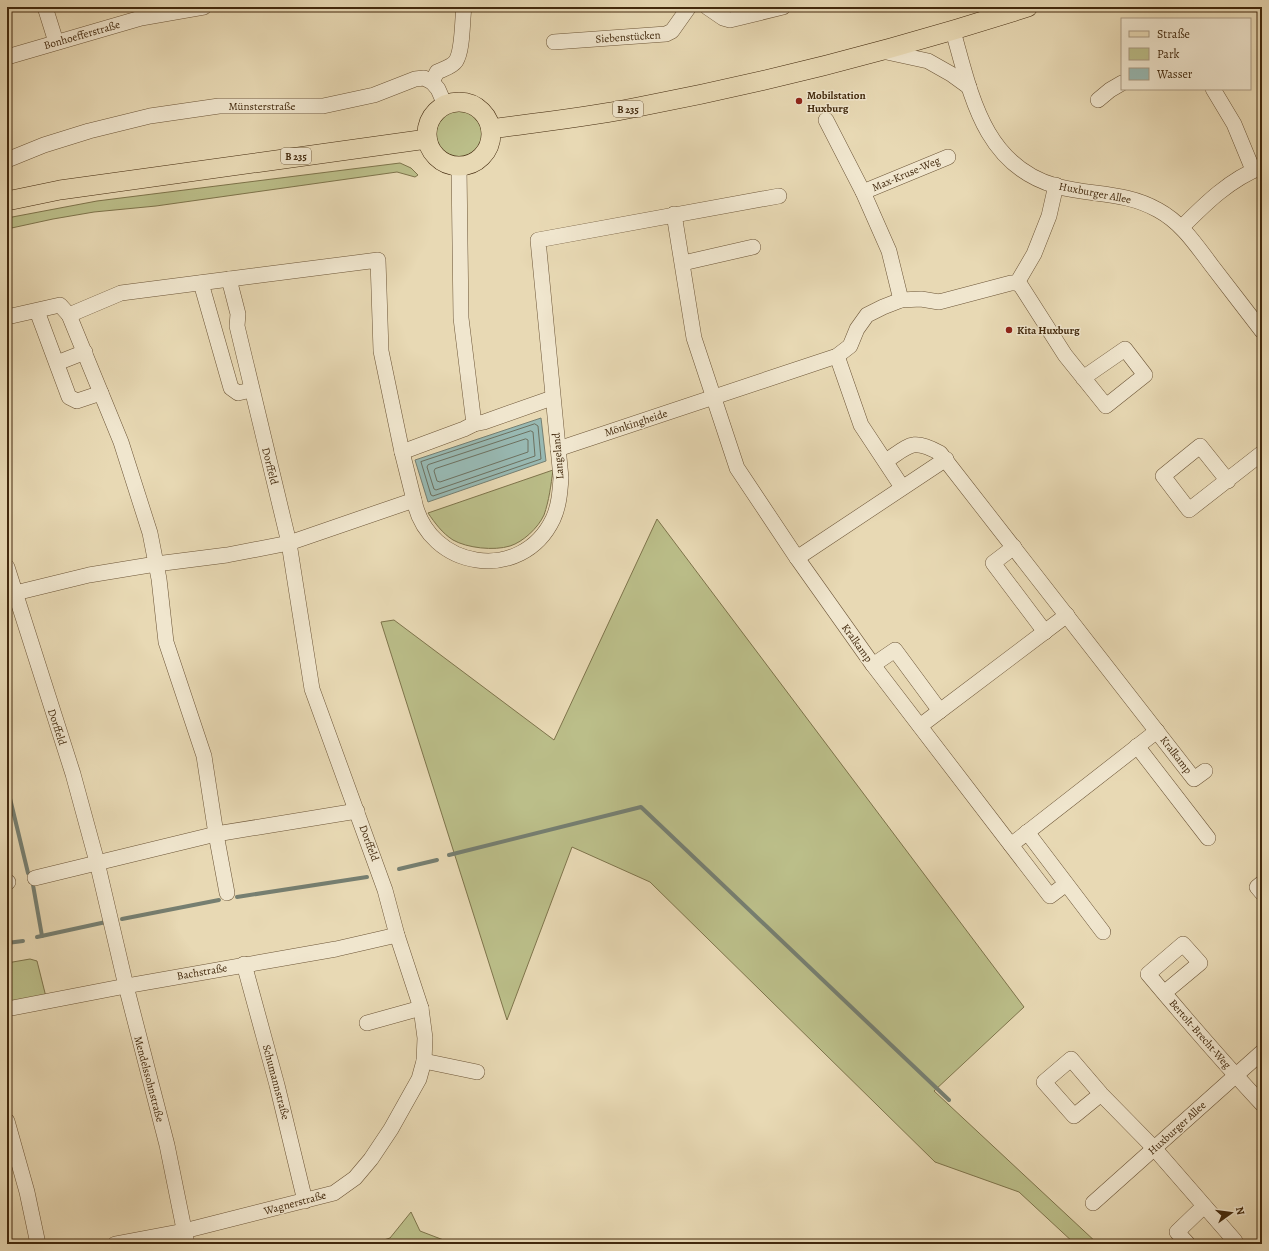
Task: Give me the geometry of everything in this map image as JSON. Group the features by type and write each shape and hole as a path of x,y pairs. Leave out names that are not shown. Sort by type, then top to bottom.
{"main road":[{"name":"B 235","path":"491,129 637,108 746,86 882,51 953,31 1028,7"},
{"path":"454,102 465,102 474,105 482,111 488,119 491,129 490,143 484,155 473,164 459,167 438,159 431,150 427,139 428,125 434,113 445,105 454,102"},
{"name":"B 235","path":"7,201 60,190 427,139"}],"street":[{"path":"45,7 56,42"},
{"name":"Bonhoefferstraße","path":"7,57 141,18 204,7"},
{"path":"445,105 438,89 432,82 437,72 449,67 455,62 459,54 464,7"},
{"name":"Siebenstücken","path":"554,42 666,34 672,31 689,7"},
{"path":"707,7 722,18 730,20 783,7"},
{"name":"Huxburger Allee","path":"953,31 972,100 987,132 1002,153 1023,170 1056,186 1128,197 1159,210 1182,227 1262,331"},
{"path":"882,51 928,61 951,74 969,88"},
{"name":"Münsterstraße","path":"7,160 44,145 89,130 150,116 219,106 323,106 374,95 394,89 415,79 424,78 432,82"},
{"path":"1098,100 1121,84"},
{"path":"1182,227 1214,196 1258,169 1214,90"},
{"name":"Max-Kruse-Weg","path":"826,120 863,192 889,251 901,300"},
{"name":"Max-Kruse-Weg","path":"863,192 948,157"},
{"path":"459,167 461,318 474,424"},
{"path":"902,488 886,461 861,425 836,356 850,346 857,329 867,315 901,300 939,302 1018,283 1034,254 1049,216 1056,186"},
{"path":"715,398 694,338 674,214 779,196"},
{"name":"Langeland","path":"229,279 378,260 381,351 417,515 423,526 432,537 444,548 455,554 475,560 487,561 511,557 523,552 536,542 546,532 553,520 560,496 561,478 552,398 538,240 674,214"},
{"path":"683,263 753,247"},
{"path":"69,315 121,293 229,279"},
{"name":"Dorffeld","path":"229,279 238,314 237,326 251,390 289,543 312,689 324,727 357,811 380,876"},
{"path":"201,283 231,388 238,393 251,390"},
{"path":"1018,283 1022,286 1065,355 1083,378"},
{"path":"7,317 60,306 69,315 121,442 150,533 156,564 166,642 204,756 227,893"},
{"path":"37,311 69,397 77,401 101,393"},
{"path":"215,332 237,326"},
{"path":"56,364 84,352"},
{"name":"Mönkingheide","path":"558,449 715,398 836,356"},
{"path":"402,452 464,430 474,424 484,422 552,398"},
{"name":"Kralkamp","path":"715,398 737,468 797,558 873,666 1050,896 1066,884"},
{"name":"Kralkamp","path":"886,461 910,445 917,443 940,453 946,459 1157,731 1200,775 1174,794"},
{"path":"1228,481 1262,453"},
{"path":"797,558 946,459"},
{"path":"11,594 89,575 156,564 227,555 289,543 414,500"},
{"path":"1014,547 993,563 1044,632"},
{"name":"Dorffeld","path":"7,567 11,594 73,774 110,914"},
{"path":"920,726 1067,615"},
{"path":"873,666 895,650 940,710"},
{"name":"Kralkamp","path":"1011,845 1157,731"},
{"path":"1137,746 1208,838"},
{"name":"Dorffeld","path":"35,878 216,834 357,811"},
{"path":"1027,832 1103,932"},
{"name":"Wagnerstraße","path":"115,1244 185,1238 334,1192 355,1178 391,1129 419,1079 424,1061 425,1038 421,1008 397,935 380,876"},
{"path":"1262,883 1257,887 1262,893"},
{"name":"Mendelssohnstraße","path":"110,914 126,986 167,1145 185,1238"},
{"name":"Bachstraße","path":"7,1010 244,964 336,949 397,935"},
{"name":"Schumannstraße","path":"244,964 277,1085 305,1201"},
{"name":"Bertolt-Brecht-Weg","path":"1164,993 1262,1104"},
{"path":"367,1023 421,1008"},
{"name":"Huxburger Allee","path":"1093,1203 1262,1052"},
{"path":"424,1061 477,1072"},
{"path":"1101,1094 1154,1148 1235,1241 1232,1244"},
{"path":"7,1121 27,1192 38,1244"},
{"path":"1188,1244 1176,1232 1204,1206"}],"green space":[{"path":"455,110 465,110 474,114 480,120 483,125 483,143 474,154 465,158 455,158 446,154 440,148 436,139 436,129 440,120 446,114"},
{"path":"400,163 411,168 418,175 415,177 397,172 156,206 94,212 7,229 7,218 97,201"},
{"path":"553,470 550,493 544,515 534,529 525,538 510,546 504,548 481,548 459,543 442,531 428,513"},
{"path":"657,519 1024,1007 934,1091 1098,1244 1075,1244 1019,1192 935,1162 650,882 572,847 507,1020 381,622 394,620 554,740"},
{"path":"30,959 37,961 46,997 7,1002 7,963"},
{"path":"411,1212 420,1231 454,1244 371,1244 390,1238"}],"water":[{"path":"541,418 546,461 428,502 415,460"}],"waterway":[{"path":"7,786 28,873"},
{"path":"449,855 641,807 949,1100"},
{"path":"399,869 437,860"},
{"path":"237,897 367,877"},
{"path":"33,885 42,936"},
{"path":"122,919 219,900"},
{"path":"37,937 106,922"},
{"path":"7,943 23,941"}],"place":[{"name":"Mobilstation Huxburg","path":"799,101"},
{"name":"Kita Huxburg","path":"1009,330"}]}
